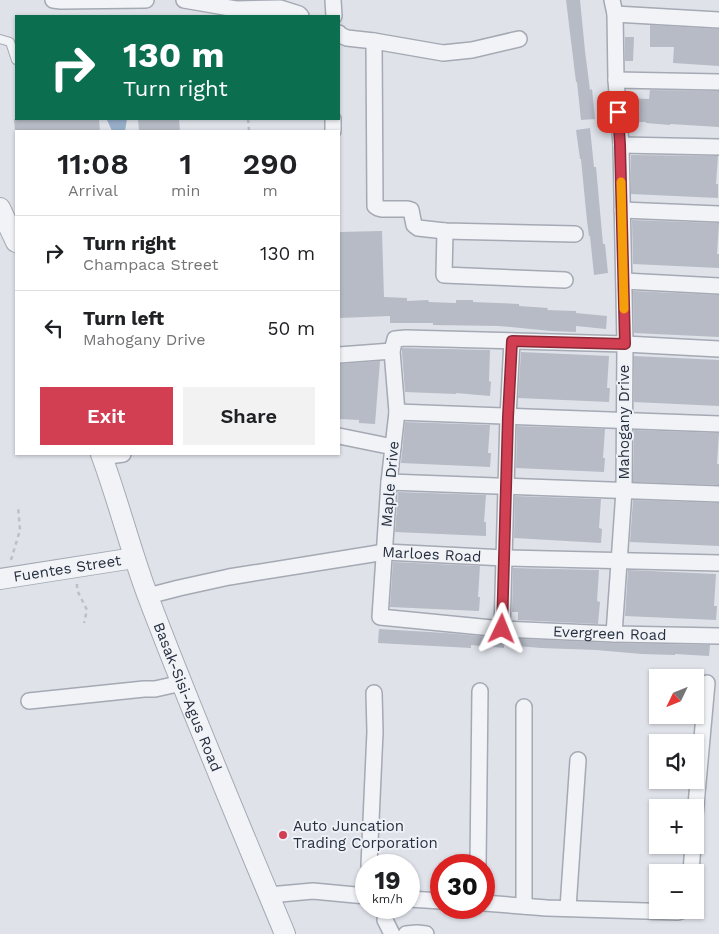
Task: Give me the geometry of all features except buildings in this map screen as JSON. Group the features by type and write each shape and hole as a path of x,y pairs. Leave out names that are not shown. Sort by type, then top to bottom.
{"street":[{"path":"53,0 146,0"},
{"path":"184,0 216,3 236,9 280,8 300,15"},
{"path":"333,0 334,15"},
{"path":"614,7 719,20"},
{"name":"Mahogany Drive","path":"614,7 625,344 624,491 614,634"},
{"path":"340,35 347,38 442,53 472,50 519,39"},
{"path":"374,41 375,206 382,209 408,209 412,212 416,227 445,231 574,234"},
{"path":"616,80 719,82"},
{"path":"620,145 719,147"},
{"path":"0,208 14,232"},
{"path":"622,210 719,214"},
{"path":"445,231 444,275 565,280"},
{"path":"624,281 719,286"},
{"path":"340,355 392,351 395,339 406,338 625,344 719,349"},
{"path":"502,629 512,341"},
{"name":"Maple Drive","path":"380,617 389,482 397,412 392,351"},
{"path":"397,412 719,424"},
{"path":"340,436 393,447"},
{"name":"Basak-Sisi-Agus Road","path":"101,455 148,596 285,934"},
{"path":"389,482 719,494"},
{"name":"Marloes Road","path":"148,596 229,578 385,552 505,558 719,563"},
{"name":"Fuentes Street","path":"2,579 134,558"},
{"name":"Evergreen Road","path":"380,617 502,629 719,636"},
{"path":"697,799 707,682"},
{"path":"29,701 155,689 182,683"},
{"path":"478,854 480,691"},
{"path":"369,854 375,732 374,692"},
{"path":"524,707 524,906"},
{"path":"568,908 578,760"},
{"path":"269,895 313,891 355,895"},
{"path":"495,905 649,911"},
{"path":"406,934 426,934"}],"lane":[{"path":"0,39 10,42 15,57"}],"path":[{"path":"2,579 20,530 18,506"},
{"path":"76,567 77,590 87,610 84,623"}],"water":[{"path":"107,120 127,120 125,130 112,130"}],"slow traffic":[{"path":"621,182 624,309"}],"place":[{"name":"Auto Juncation Trading Corporation","path":"283,835"}],"route":[{"path":"502,629 512,341 625,344 618,112"}]}
